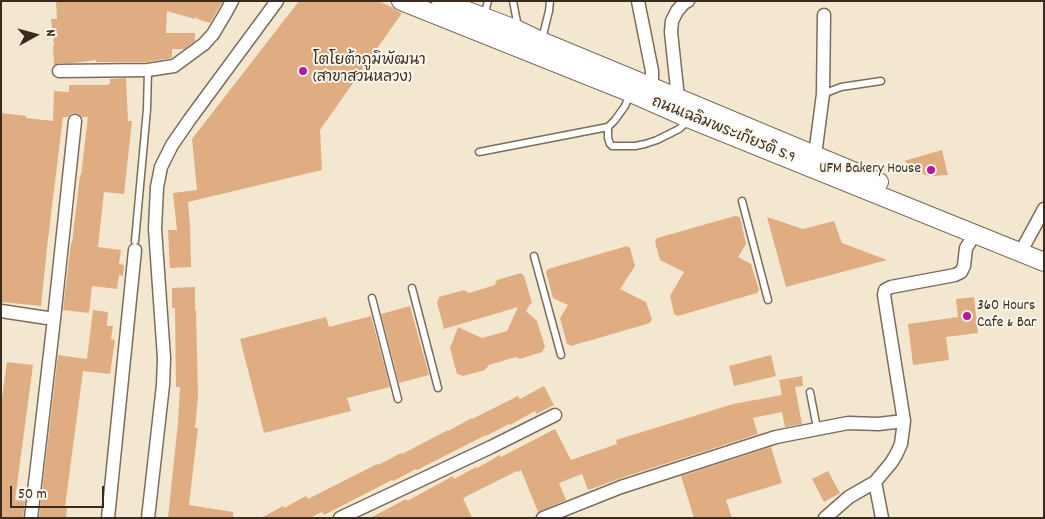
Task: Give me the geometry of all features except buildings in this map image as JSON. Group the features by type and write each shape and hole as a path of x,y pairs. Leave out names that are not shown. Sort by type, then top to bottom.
{"main road":[{"name":"ถนนเฉลิมพระเกียรติ ร.9","path":"401,1 1044,262"},
{"name":"ถนนเฉลิมพระเกียรติ ร.9","path":"441,1 486,9 518,30 541,41 1044,251"}],"street":[{"path":"59,71 148,70 174,66 204,44 213,34 232,1"},
{"path":"148,518 163,385 164,358 156,229 157,187 161,167 172,145 190,119 277,1"},
{"path":"638,1 652,71 652,87"},
{"path":"678,98 671,32 672,21 677,11 688,1"},
{"path":"815,155 823,94 824,15"},
{"path":"31,518 75,121"},
{"path":"1025,244 1044,209"},
{"path":"825,518 849,497 875,482 891,463 901,444 904,421 884,296 885,290 891,287 955,275 960,272 964,266 966,248 974,234"},
{"path":"108,518 135,245"},
{"path":"1,312 54,319"},
{"path":"340,518 556,415"},
{"path":"543,518 621,487 776,437 848,423 878,424 904,421"},
{"path":"875,482 882,518"}],"lane":[{"path":"513,1 518,30"},
{"path":"541,41 550,1"},
{"path":"135,245 147,109 148,70"},
{"path":"823,94 841,87 882,80"},
{"path":"480,152 608,127 625,106 631,93"},
{"path":"608,127 608,138 612,146 635,146 657,140 679,129 690,119"},
{"path":"742,201 768,300"},
{"path":"534,256 561,355"},
{"path":"412,288 438,388"},
{"path":"372,298 398,399"},
{"path":"810,392 817,428"}],"place":[{"name":"โตโยต้าภูมิพัฒนา (สาขาสวนหลวง)","path":"303,71"},
{"name":"UFM Bakery House","path":"931,170"},
{"name":"360 Hours Cafe & Bar","path":"967,316"}]}
